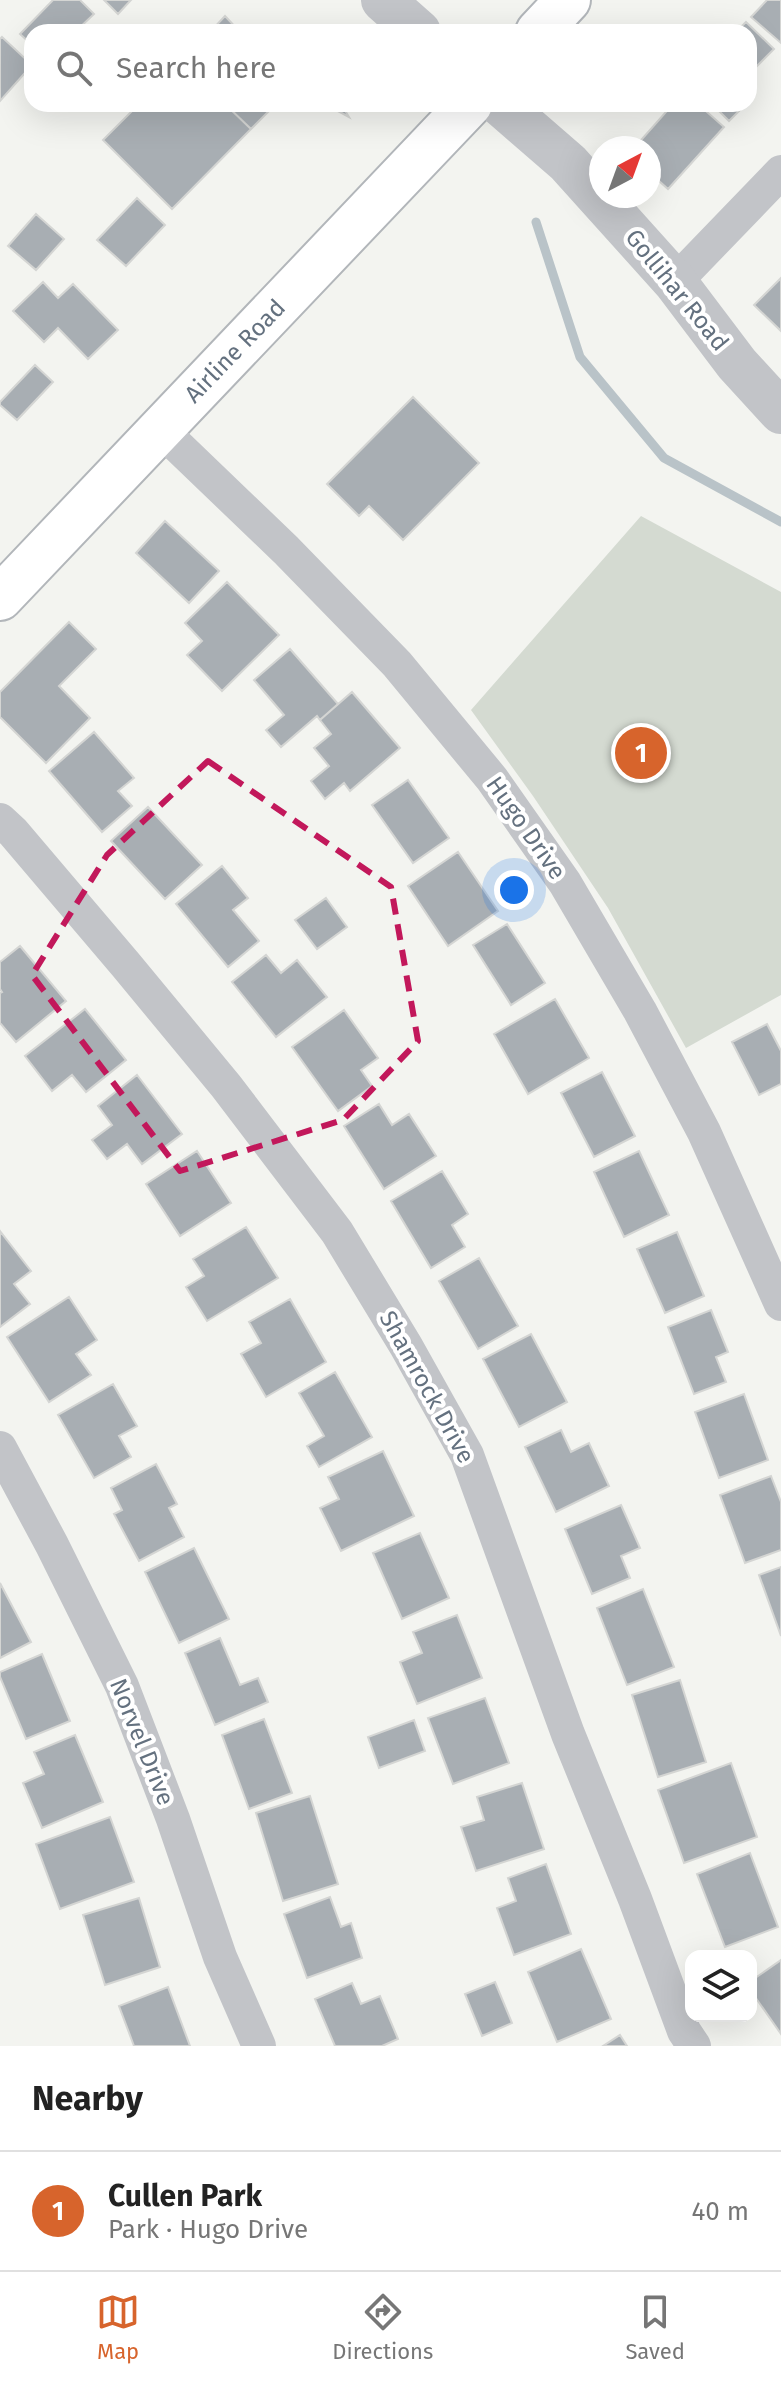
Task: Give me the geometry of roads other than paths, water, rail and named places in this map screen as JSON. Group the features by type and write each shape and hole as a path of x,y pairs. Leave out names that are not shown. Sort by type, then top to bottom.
{"main road":[{"path":"546,24 568,0"},
{"name":"Airline Road","path":"0,598 462,112"}],"street":[{"path":"383,0 410,24"},
{"name":"Gollihar Road","path":"509,112 568,163 675,282 737,364 781,412"},
{"path":"675,282 781,172"},
{"name":"Hugo Drive","path":"161,430 286,550 397,664 492,779 565,883 640,1011 704,1132 781,1304"},
{"name":"Shamrock Drive","path":"0,820 136,977 291,1171 337,1232 429,1387 467,1455 568,1734 684,2031 694,2046"},
{"name":"Norvel Drive","path":"0,1448 122,1686 173,1819 220,1957 259,2046"}],"waterway":[{"path":"536,222 580,357 664,458 781,522"}],"place":[{"name":"Cullen Park","path":"641,753"}]}
